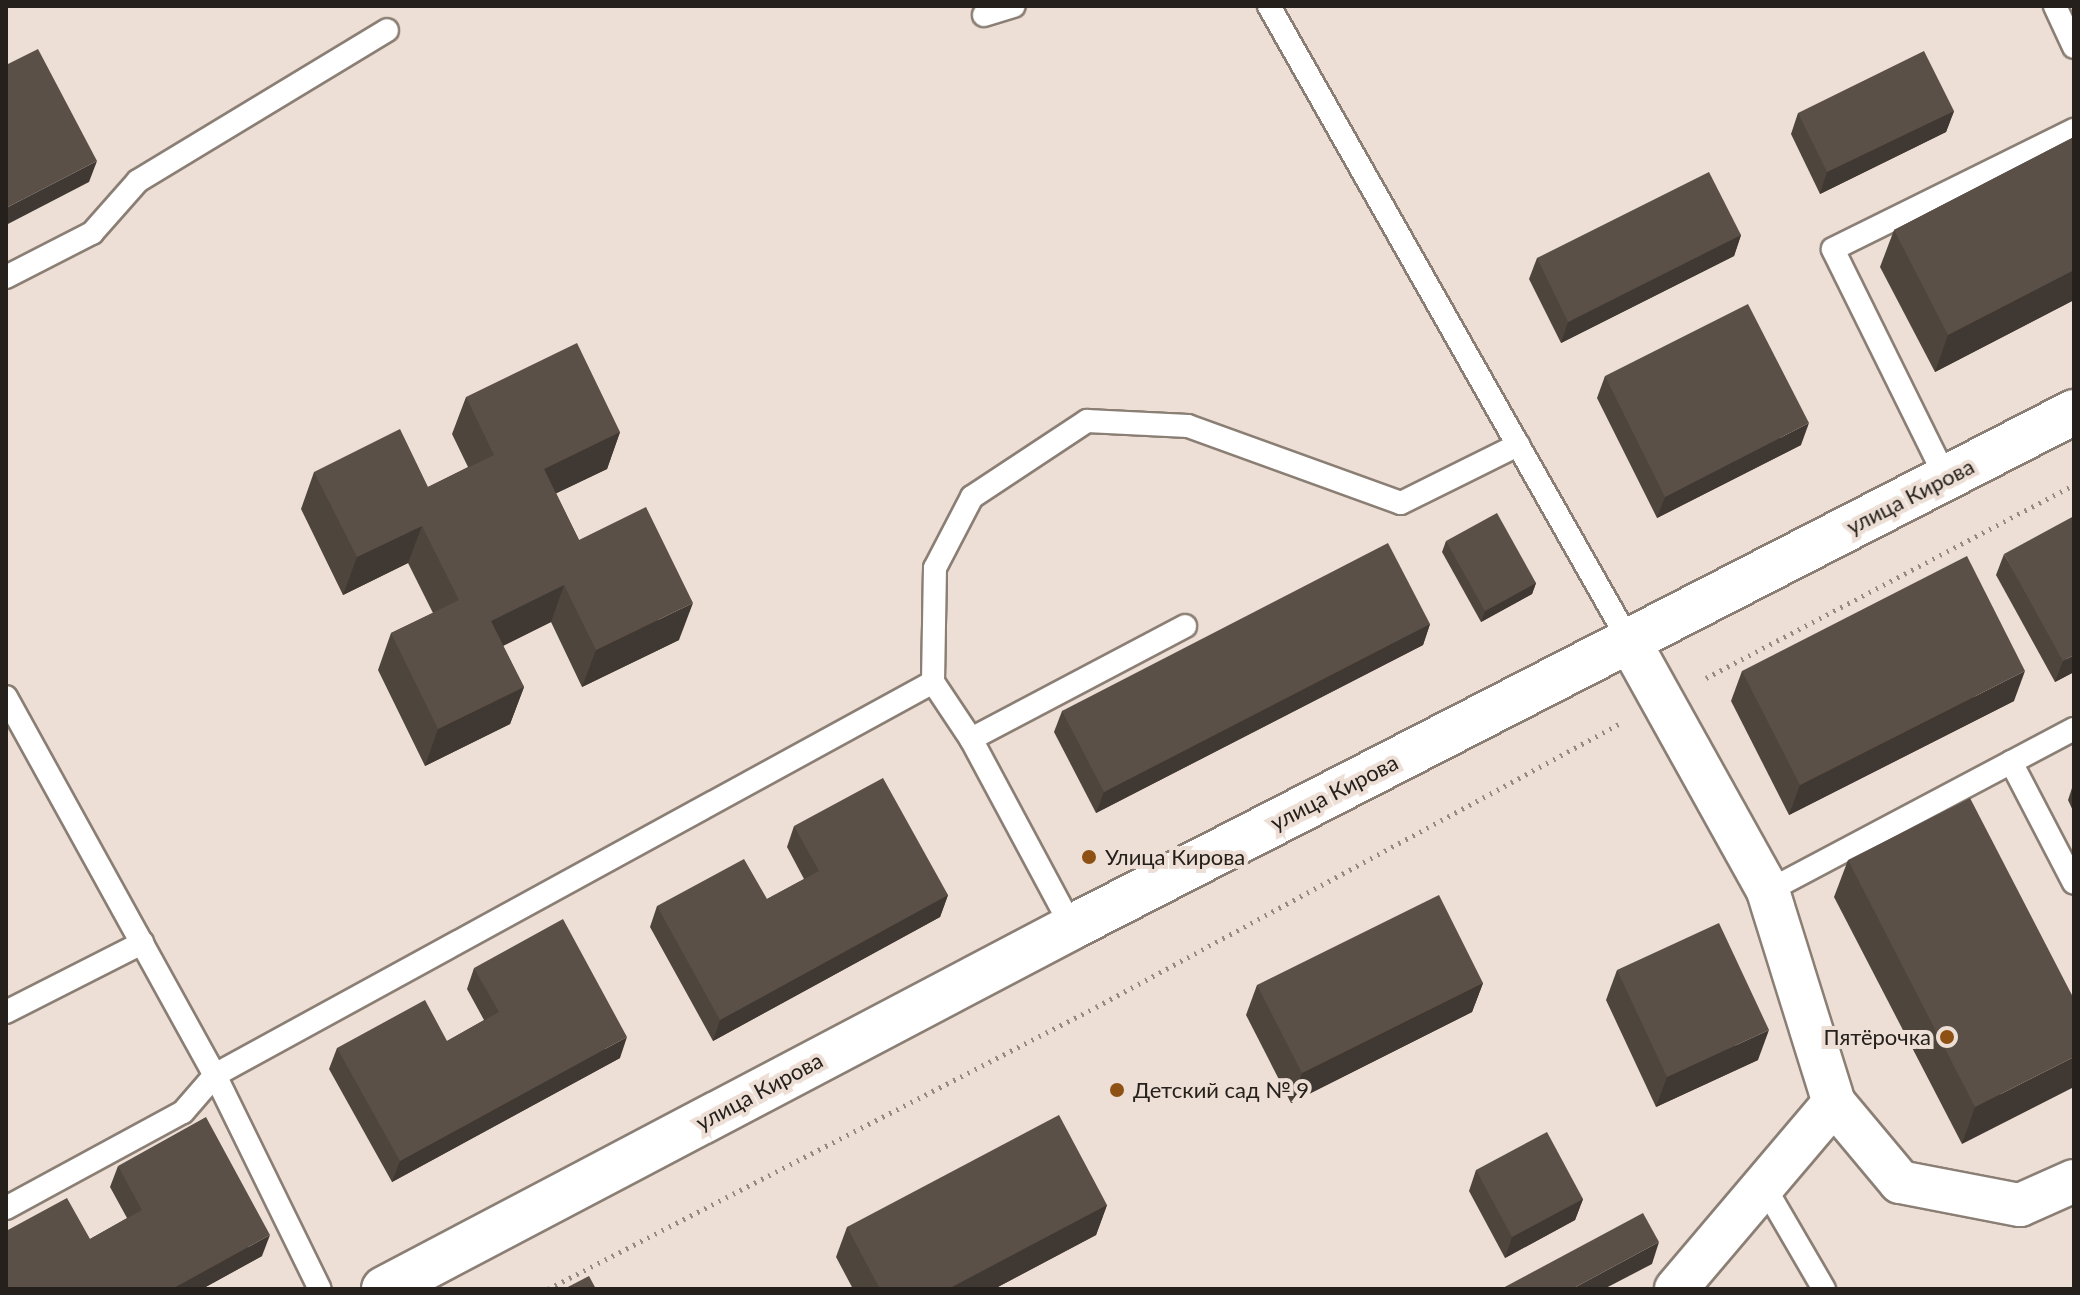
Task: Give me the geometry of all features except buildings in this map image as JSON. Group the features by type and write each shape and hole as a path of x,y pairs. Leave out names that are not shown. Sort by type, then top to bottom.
{"main road":[{"name":"улица Кирова","path":"387,1288 1072,927 2074,412"}],"street":[{"path":"1628,639 1660,702 1768,891 1834,1103 1900,1182 2020,1205 2074,1181"},
{"path":"1676,1289 1834,1103"}],"lane":[{"path":"984,15 1014,6"},
{"path":"1269,6 1628,639"},
{"path":"2055,6 2074,47"},
{"path":"6,277 92,233 138,181 387,30"},
{"path":"1946,478 1833,249 2074,130"},
{"path":"1072,927 971,739 933,682 935,568 972,497 1087,421 1188,426 1401,503 1518,445"},
{"path":"971,739 1185,626"},
{"path":"6,1208 183,1112 215,1075 933,682"},
{"path":"6,697 215,1075 320,1289"},
{"path":"1768,891 2074,729"},
{"path":"2011,762 2074,883"},
{"path":"6,1012 142,943"},
{"path":"1764,1186 1824,1289"}],"path":[{"path":"548,1289 1096,1007 1660,702 2074,485"}],"place":[{"name":"Улица Кирова","path":"1089,857"},
{"name":"Пятёрочка","path":"1947,1037"},
{"name":"Детский сад № 9","path":"1117,1090"}]}
